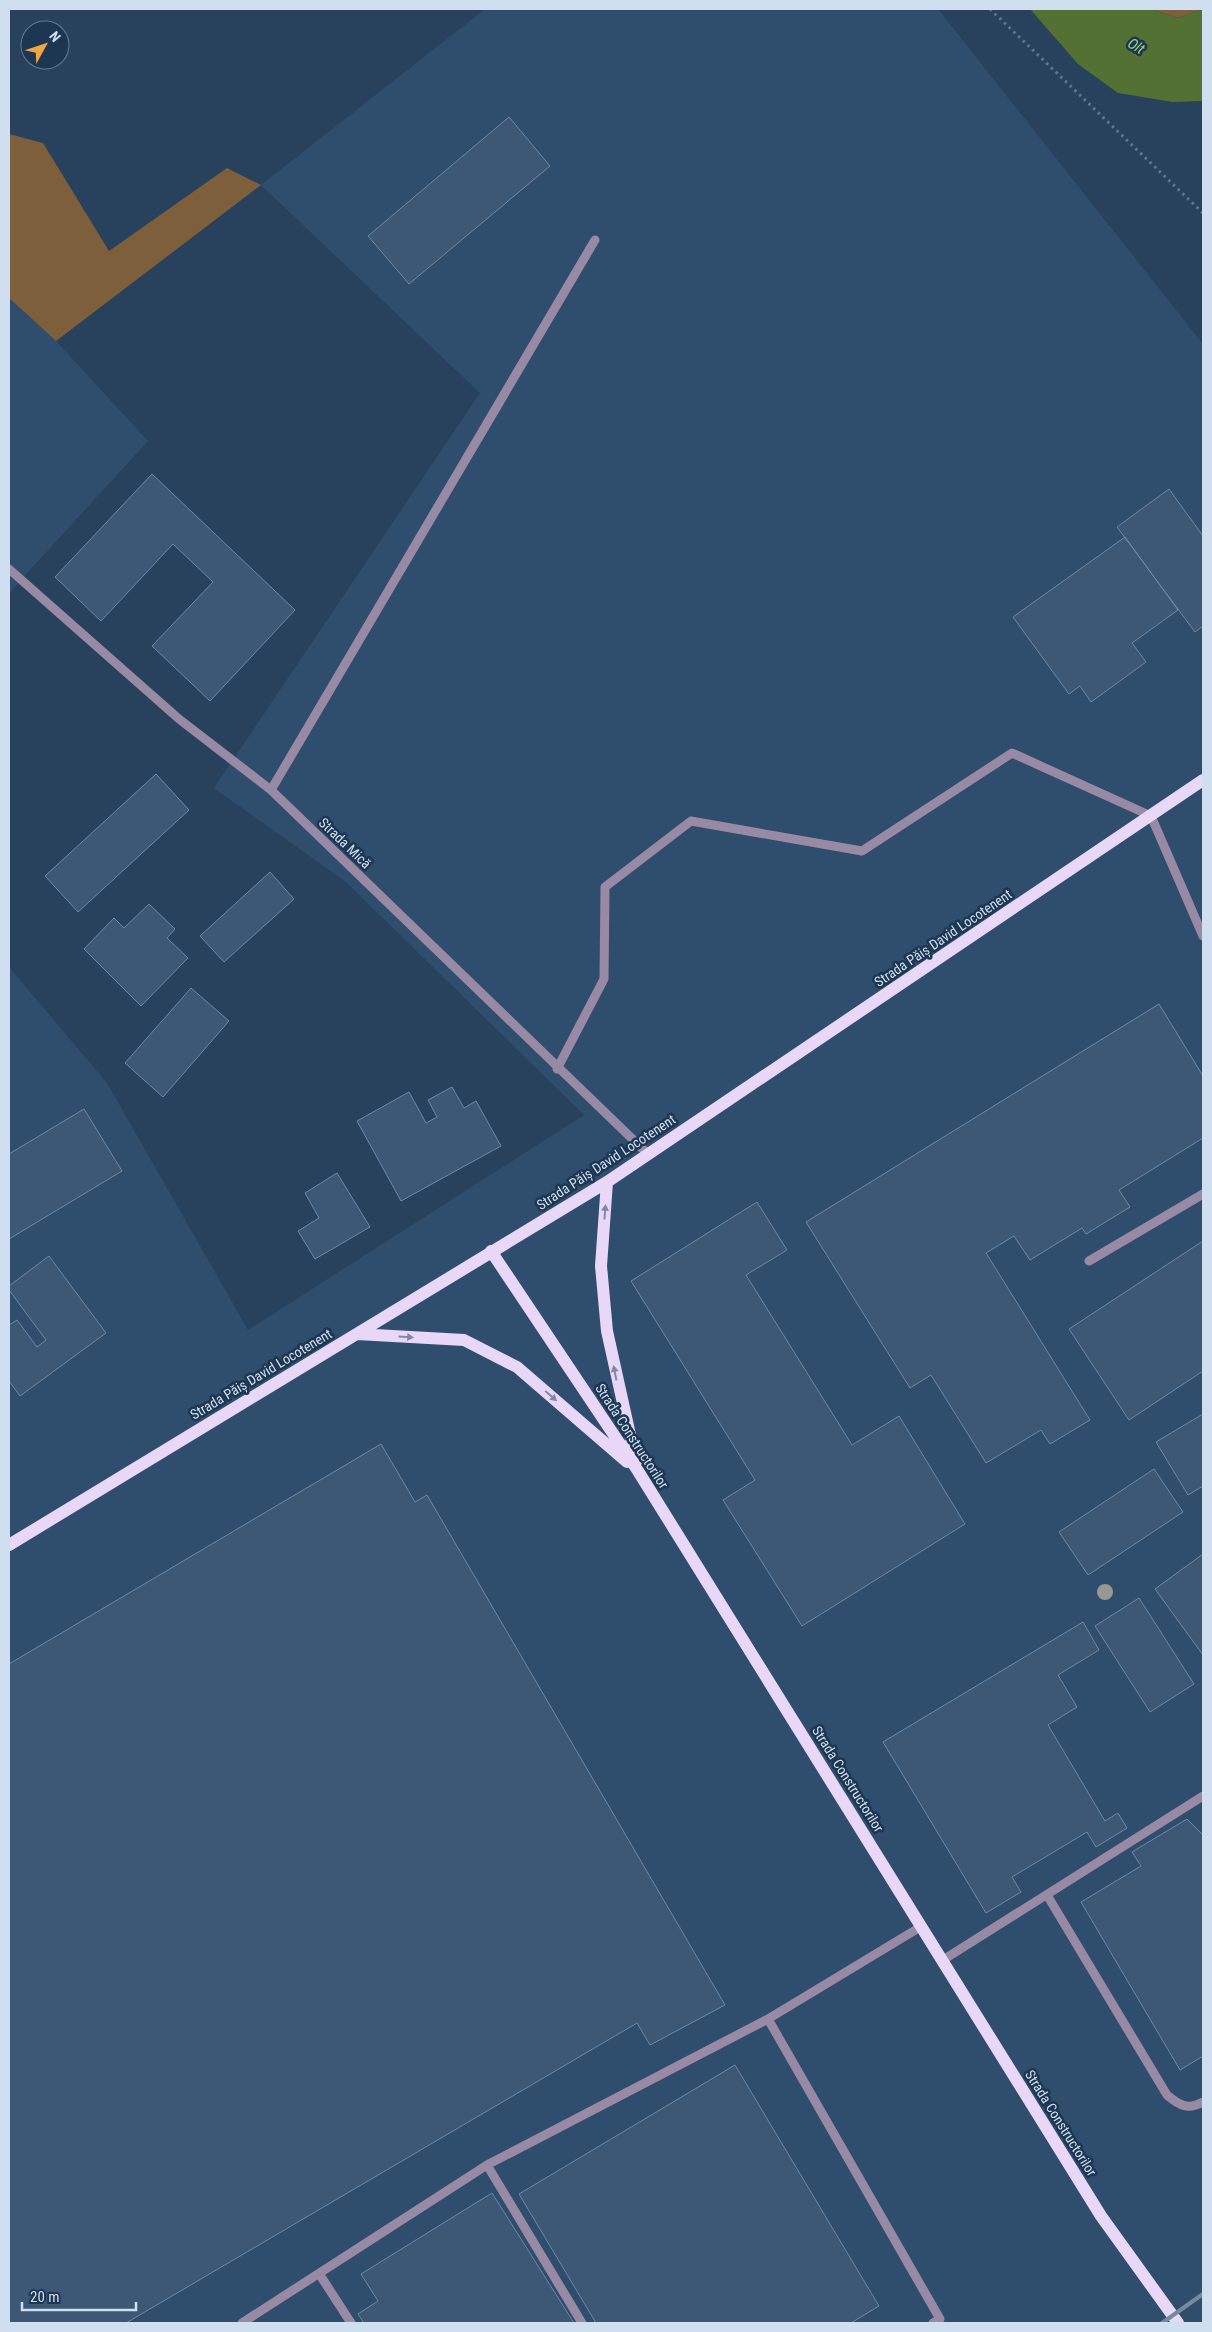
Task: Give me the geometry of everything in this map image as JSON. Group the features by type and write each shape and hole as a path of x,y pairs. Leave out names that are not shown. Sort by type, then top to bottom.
{"main road":[{"name":"Strada Păiș David Locotenent","path":"9,1545 607,1182 1203,780"},
{"path":"607,1182 601,1266 607,1331 638,1471"},
{"name":"Strada Constructorilor","path":"491,1251 638,1471 1101,2216 1178,2323"},
{"path":"357,1334 464,1340 517,1367 638,1471"}],"street":[{"path":"271,790 595,240"},
{"name":"Strada Mică","path":"9,570 179,719 271,790 648,1154"},
{"path":"557,1068 604,979 605,887 691,821 862,851 1012,753 1151,816 1201,924 1203,936"},
{"path":"1089,1261 1203,1194"},
{"path":"943,1960 1203,1796"},
{"path":"1046,1895 1168,2095 1180,2106 1195,2107 1203,2102"},
{"path":"242,2323 320,2275 487,2165 768,2019 922,1926"},
{"path":"768,2019 940,2319 933,2323"},
{"path":"487,2165 582,2323"},
{"path":"320,2275 351,2323"}],"path":[{"path":"990,9 1203,213"}],"shaded area":[{"path":"485,9 938,9 1203,344 1203,2323 9,2323 9,967 107,1083 248,1330 584,1115 346,882 214,788 480,393 261,185"},
{"path":"1151,9 1203,9 1178,18"},
{"path":"9,134 43,143 109,251 227,168 261,185 56,341 9,298"},
{"path":"9,298 56,341 148,441 9,593"}],"water":[{"name":"Olt","path":"1030,9 1151,9 1178,18 1203,9 1203,101 1173,102 1118,93 1078,64"}],"building":[{"path":"509,117 550,166 409,284 368,236"},
{"path":"152,474 295,610 210,701 152,646 213,582 173,544 101,621 55,577"},
{"path":"1169,489 1203,536 1203,626 1195,632 1117,527"},
{"path":"1125,537 1178,610 1132,643 1146,662 1091,702 1080,686 1069,694 1013,617"},
{"path":"156,774 189,810 78,912 45,876"},
{"path":"270,872 294,899 224,962 200,936"},
{"path":"149,904 175,929 167,938 188,958 141,1006 84,949 114,918 124,928"},
{"path":"191,988 229,1021 163,1097 125,1063"},
{"path":"1159,1004 1203,1076 1203,1138 1119,1190 1130,1207 1086,1234 1082,1228 1030,1260 1014,1236 986,1253 1090,1420 1050,1444 1041,1430 986,1463 931,1375 910,1388 806,1222"},
{"path":"452,1087 464,1108 476,1101 501,1146 401,1201 357,1121 409,1092 426,1123 437,1117 428,1100"},
{"path":"84,1109 122,1171 9,1239 9,1154"},
{"path":"337,1173 370,1227 315,1259 298,1231 319,1218 305,1193"},
{"path":"757,1202 787,1250 746,1275 852,1445 899,1416 965,1524 802,1626 723,1500 755,1480 631,1281"},
{"path":"1203,1241 1203,1371 1129,1420 1069,1329"},
{"path":"49,1256 106,1333 20,1396 9,1381 9,1325 17,1320 37,1347 46,1340 9,1290 9,1286"},
{"path":"1203,1414 1203,1486 1188,1495 1156,1442"},
{"path":"381,1444 415,1502 427,1495 725,2005 650,2045 637,2023 126,2323 9,2323 9,1664"},
{"path":"1154,1469 1183,1512 1088,1575 1059,1532"},
{"path":"1203,1554 1203,1655 1155,1589"},
{"path":"1139,1598 1194,1684 1150,1712 1095,1626"},
{"path":"1083,1622 1099,1650 1058,1675 1077,1707 1048,1725 1105,1821 1118,1813 1127,1828 1096,1847 1087,1832 1012,1877 1021,1892 986,1913 883,1742"},
{"path":"1187,1819 1203,1835 1203,2056 1180,2070 1081,1902 1141,1866 1132,1852"},
{"path":"735,2065 879,2306 851,2323 596,2323 519,2194"},
{"path":"492,2193 574,2323 364,2323 358,2314 378,2301 361,2274"}],"railway":[{"path":"1162,2323 1203,2294"}]}
